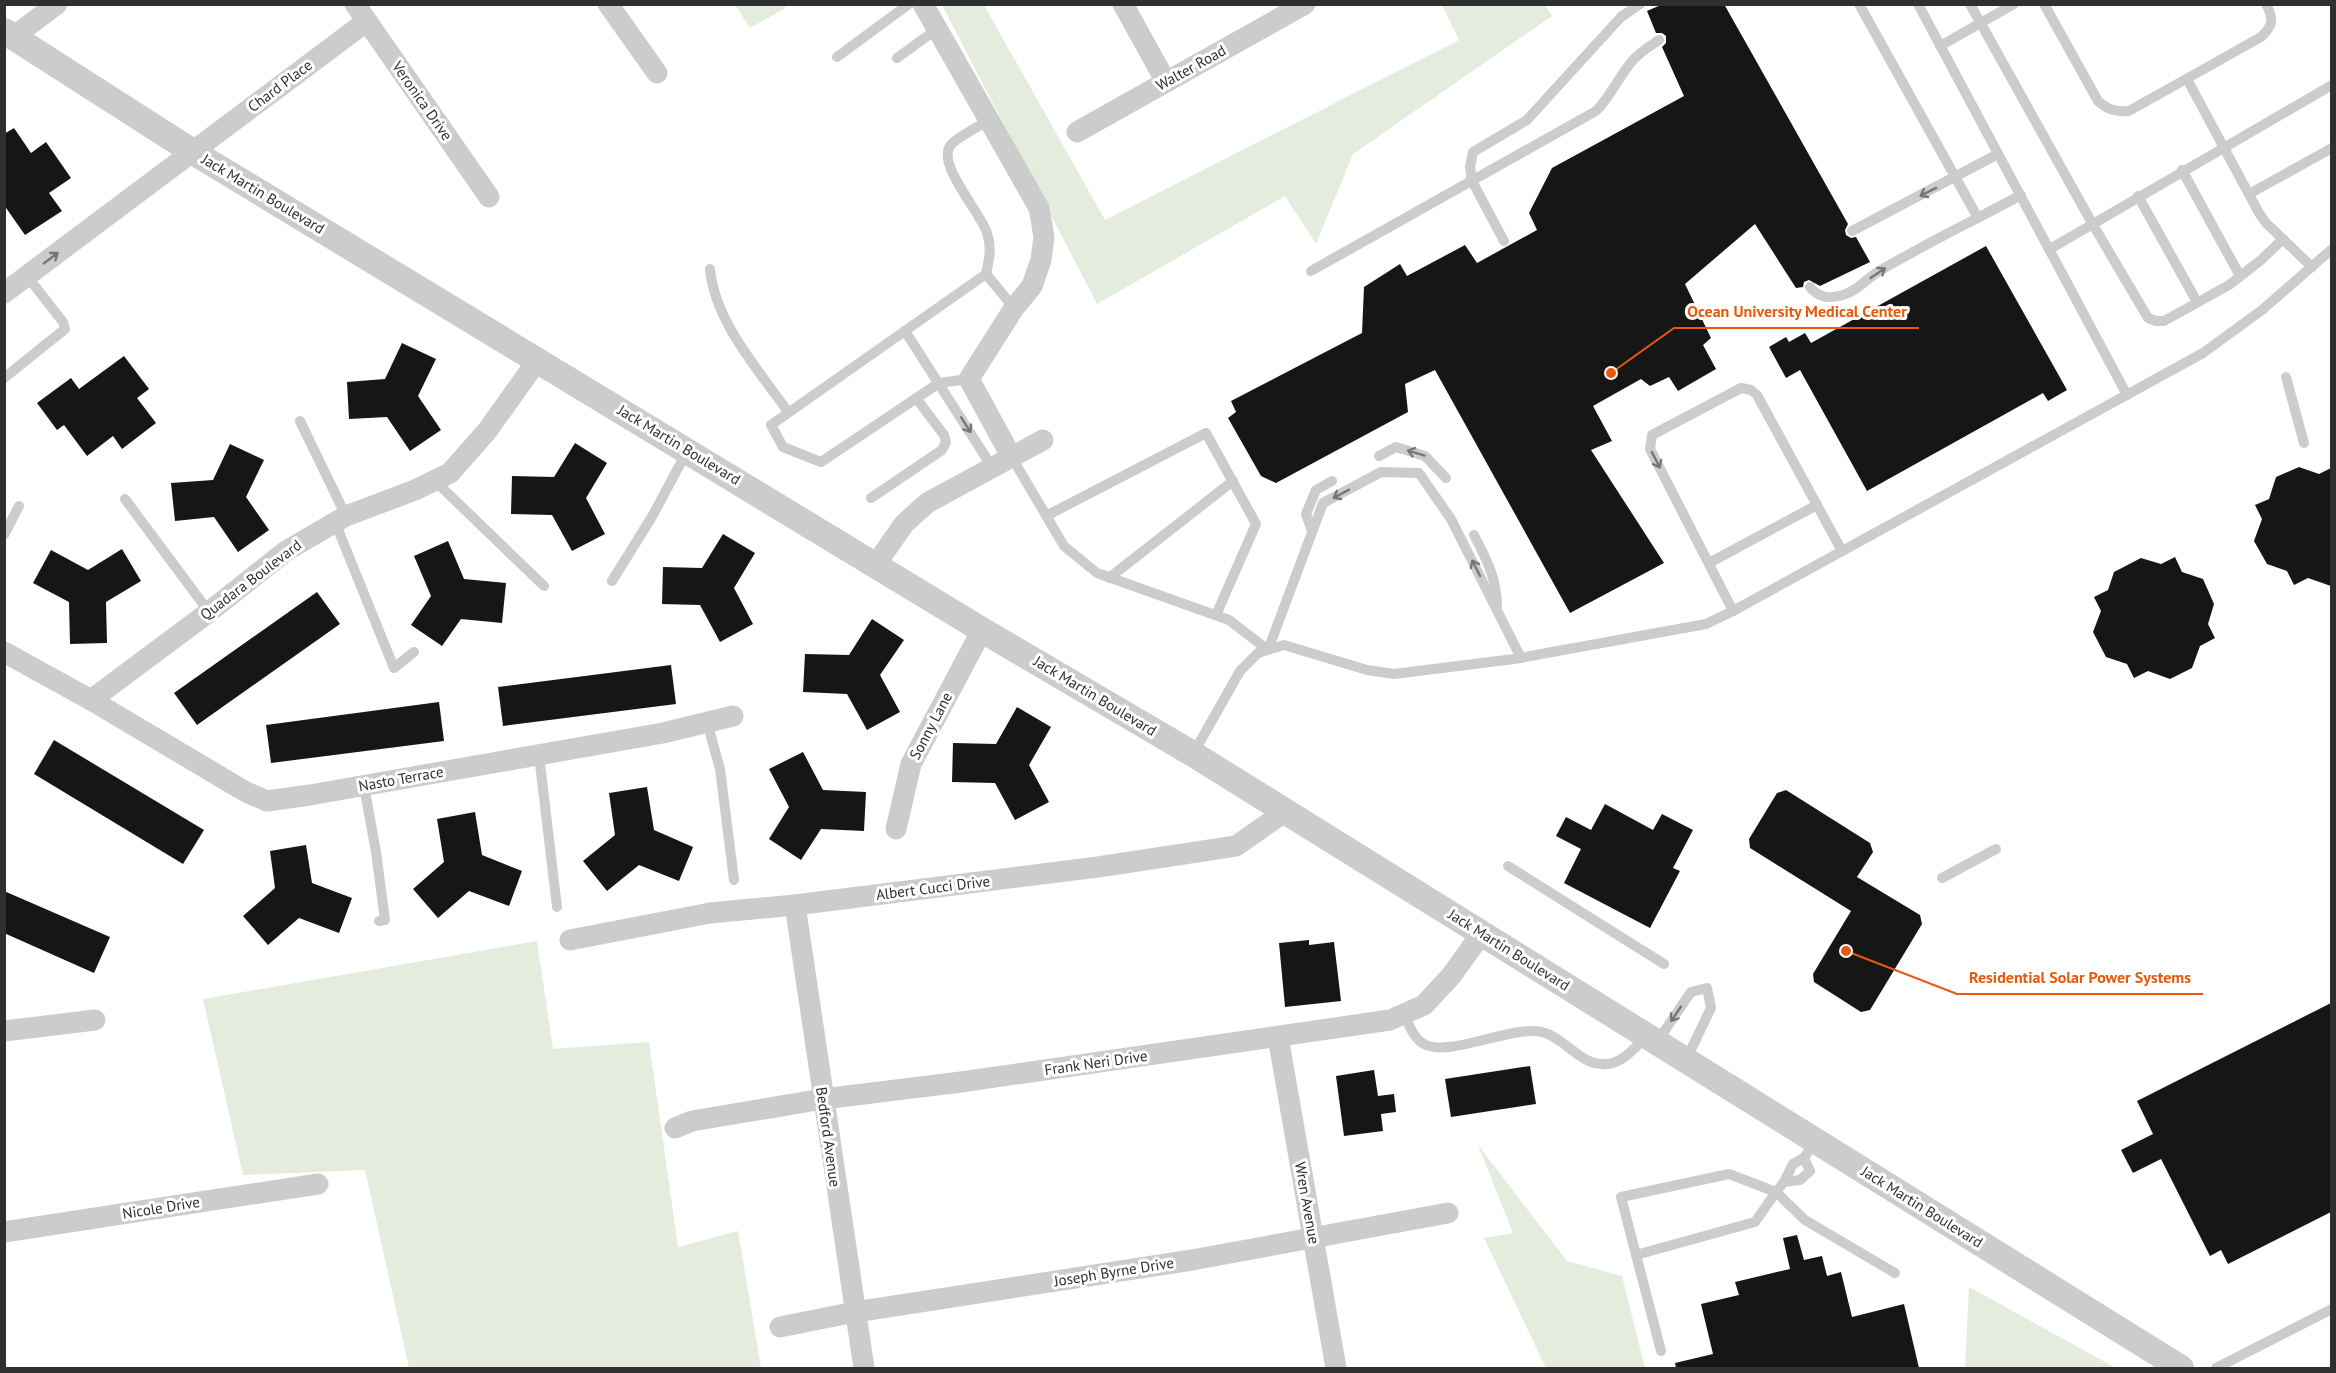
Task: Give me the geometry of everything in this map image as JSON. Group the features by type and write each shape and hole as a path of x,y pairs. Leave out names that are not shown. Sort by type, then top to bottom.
{"street":[{"path":"9,34 57,4"},
{"path":"608,4 657,73"},
{"path":"923,4 1039,208 1044,237 1041,260 1032,286 1014,308 969,379 1011,456"},
{"path":"1123,4 1166,82"},
{"name":"Walter Road","path":"1077,132 1305,4"},
{"name":"Chard Place","path":"4,293 193,152 361,13"},
{"name":"Veronica Drive","path":"361,13 489,197"},
{"name":"Jack Martin Boulevard","path":"9,34 193,152 982,630 1193,754 1652,1039 1810,1149 2181,1368"},
{"name":"Quadara Boulevard","path":"91,700 286,551 340,519 450,473 487,431 537,361"},
{"path":"876,564 904,524 927,503 1043,440"},
{"name":"Sonny Lane","path":"896,829 911,764 982,630"},
{"path":"4,652 91,700"},
{"name":"Nasto Terrace","path":"91,700 246,792 267,801 663,733 733,716"},
{"name":"Albert Cucci Drive","path":"570,940 710,913 795,905 1098,867 1236,846 1286,812"},
{"name":"Bedford Avenue","path":"795,905 864,1368"},
{"name":"Frank Neri Drive","path":"675,1128 692,1121 823,1099 1390,1020 1424,1005 1451,976 1482,933"},
{"path":"4,1031 95,1020"},
{"name":"Wren Avenue","path":"1278,1037 1336,1368"},
{"name":"Nicole Drive","path":"4,1232 318,1184"},
{"name":"Joseph Byrne Drive","path":"780,1327 855,1312 1192,1260 1448,1212"}],"lane":[{"path":"837,57 909,4"},
{"path":"1504,241 1472,181 1470,167 1473,152 1527,120 1621,17 1640,4"},
{"path":"1859,4 1978,218"},
{"path":"1918,4 2127,395"},
{"path":"1970,4 2092,223 2148,318 2164,321 2197,302 2240,276 2283,239"},
{"path":"1940,46 2014,4"},
{"path":"2043,4 2098,101 2106,109 2118,112 2128,111 2261,37 2269,30 2272,16 2266,4"},
{"path":"897,58 937,29"},
{"path":"1311,271 1596,111 1608,99 1630,63 1659,40"},
{"path":"2187,79 2266,223 2312,267"},
{"path":"2049,249 2331,85"},
{"path":"969,379 939,383 821,462 783,447 771,424 986,274 990,254 987,232 950,168 947,155 950,145 989,120"},
{"path":"2249,194 2331,148"},
{"path":"1852,231 1998,154"},
{"path":"2182,170 2240,276"},
{"path":"1810,287 1818,296 1827,298 1856,290 1879,271 2021,195"},
{"path":"2138,196 2197,302"},
{"path":"1193,754 1240,671 1258,653 1284,645 1366,670 1394,674 1425,672 1521,658 1706,624 2203,353 2262,310 2331,249"},
{"path":"710,269 712,290 727,324 788,412"},
{"path":"986,274 1014,308"},
{"path":"4,378 65,329 63,322 27,276"},
{"path":"905,331 992,467"},
{"path":"2286,377 2304,443"},
{"path":"1733,611 1650,449 1649,442 1652,435 1741,388 1751,390 1757,395 1842,551"},
{"path":"871,498 942,450 946,442 944,435 916,398"},
{"path":"300,421 340,519 394,668 414,652"},
{"path":"1046,516 1206,433 1256,524 1216,615"},
{"path":"1378,456 1396,447 1425,456 1446,478"},
{"path":"612,581 653,515 687,451"},
{"path":"1011,456 1064,546 1097,573 1229,620 1268,650"},
{"path":"1268,650 1323,503 1381,472 1419,473 1451,519 1521,658"},
{"path":"435,481 544,586"},
{"path":"1109,578 1233,481"},
{"path":"1312,531 1306,514 1316,490 1332,481"},
{"path":"125,499 209,612"},
{"path":"1709,563 1817,505"},
{"path":"4,535 19,506"},
{"path":"1474,535 1489,563 1497,588 1497,609"},
{"path":"707,722 720,769 734,880"},
{"path":"539,755 557,907"},
{"path":"364,786 385,920 379,921"},
{"path":"1942,878 1996,849"},
{"path":"1508,866 1664,964"},
{"path":"1404,1014 1415,1037 1425,1045 1445,1047 1522,1032 1540,1031 1553,1036 1587,1060 1602,1064 1619,1062 1652,1039 1691,992 1707,988 1711,1008 1686,1061"},
{"path":"1784,1182 1800,1180 1810,1171 1810,1149"},
{"path":"1636,1256 1755,1222 1784,1182 1792,1164 1810,1149"},
{"path":"1661,1351 1621,1197 1729,1174 1776,1192 1805,1220 1895,1273"},
{"path":"2216,1368 2331,1309"}],"green space":[{"path":"735,5 783,5 786,8 750,28"},
{"path":"942,5 984,5 1105,220 1459,40 1442,5 1545,5 1552,16 1353,154 1316,244 1285,196 1097,304"},
{"path":"537,941 553,1049 649,1042 678,1247 738,1231 761,1368 409,1368 365,1170 243,1175 203,999"},
{"path":"1478,1145 1567,1261 1622,1276 1645,1368 1546,1368 1484,1238 1513,1233"},
{"path":"1969,1287 2116,1368 1965,1368"}],"building":[{"path":"1663,4 1724,4 1848,224 1845,230 1846,235 1851,238 1856,237 1870,262 1820,286 1809,280 1804,282 1803,287 1796,288 1755,224 1685,284 1711,338 1703,345 1716,369 1678,391 1669,377 1650,386 1641,379 1593,406 1612,441 1591,450 1664,563 1570,613 1435,370 1405,384 1408,412 1276,483 1261,476 1228,418 1236,412 1231,401 1362,333 1364,287 1400,264 1407,276 1465,245 1477,263 1537,230 1529,213 1552,168 1684,96 1662,47 1666,43 1666,36 1656,33 1647,11"},
{"path":"14,128 31,153 46,142 71,178 49,193 62,211 25,235 4,205 4,134"},
{"path":"1986,246 2067,390 2048,401 2043,393 1867,491 1800,370 1786,378 1769,347 1786,337 1789,342 1805,333 1811,343"},
{"path":"402,343 436,359 418,396 441,430 410,451 387,417 349,419 347,382 385,379"},
{"path":"124,356 149,389 137,398 156,423 122,449 113,436 87,456 64,425 57,430 37,403 71,378 79,389"},
{"path":"575,443 607,463 586,498 605,534 572,551 552,515 511,514 512,476 554,477"},
{"path":"230,444 264,460 246,497 269,530 238,552 214,517 175,521 171,483 213,480"},
{"path":"2299,467 2319,474 2331,468 2331,586 2308,578 2294,585 2287,571 2267,564 2254,541 2262,519 2255,505 2269,499 2276,477"},
{"path":"723,534 755,553 734,588 753,624 720,642 700,605 662,604 663,567 702,568"},
{"path":"448,541 464,579 506,583 502,623 461,619 442,646 411,625 431,596 414,556"},
{"path":"122,549 141,581 106,602 107,643 70,644 69,602 33,583 51,550 88,570"},
{"path":"2175,557 2182,572 2203,579 2214,604 2208,624 2215,638 2200,646 2192,668 2170,679 2148,671 2134,678 2127,664 2106,657 2093,632 2101,611 2094,597 2108,590 2114,572 2141,558 2161,564"},
{"path":"317,592 340,624 197,725 174,693"},
{"path":"872,619 904,640 880,675 900,712 867,730 847,694 803,692 805,654 849,655"},
{"path":"671,665 676,704 503,726 498,687"},
{"path":"439,702 444,741 271,763 266,725"},
{"path":"1017,707 1051,727 1029,765 1049,802 1015,820 995,783 952,782 953,743 996,744"},
{"path":"54,740 204,830 183,864 34,774"},
{"path":"803,752 823,790 866,792 864,831 821,829 801,860 769,839 789,807 769,769"},
{"path":"647,787 654,830 693,847 679,881 639,865 607,891 583,861 615,835 609,793"},
{"path":"1786,790 1870,843 1873,852 1857,877 1920,915 1922,924 1870,1010 1861,1012 1814,982 1813,974 1851,911 1750,848 1749,839 1777,793"},
{"path":"1605,804 1653,830 1662,814 1693,830 1673,868 1680,871 1650,928 1564,883 1581,849 1556,836 1566,817 1591,830"},
{"path":"475,812 482,855 522,871 509,906 469,891 438,918 413,889 444,862 437,819"},
{"path":"306,845 312,883 352,898 339,933 299,918 268,945 243,916 275,888 270,851"},
{"path":"4,891 110,937 94,973 4,933"},
{"path":"1309,940 1309,945 1334,942 1341,1001 1285,1007 1279,943"},
{"path":"2331,1003 2331,1212 2228,1264 2221,1250 2210,1256 2161,1159 2133,1173 2121,1150 2153,1134 2137,1101"},
{"path":"1530,1066 1536,1104 1451,1117 1445,1079"},
{"path":"1374,1070 1378,1096 1394,1094 1396,1112 1381,1114 1383,1131 1344,1136 1336,1076"},
{"path":"1797,1235 1804,1260 1822,1256 1827,1276 1841,1272 1852,1317 1904,1304 1919,1368 1676,1368 1675,1363 1713,1354 1701,1304 1739,1295 1735,1282 1790,1269 1783,1238"}],"place":[{"name":"Ocean University Medical Center","path":"1611,373"},
{"name":"Residential Solar Power Systems","path":"1846,951"}]}
